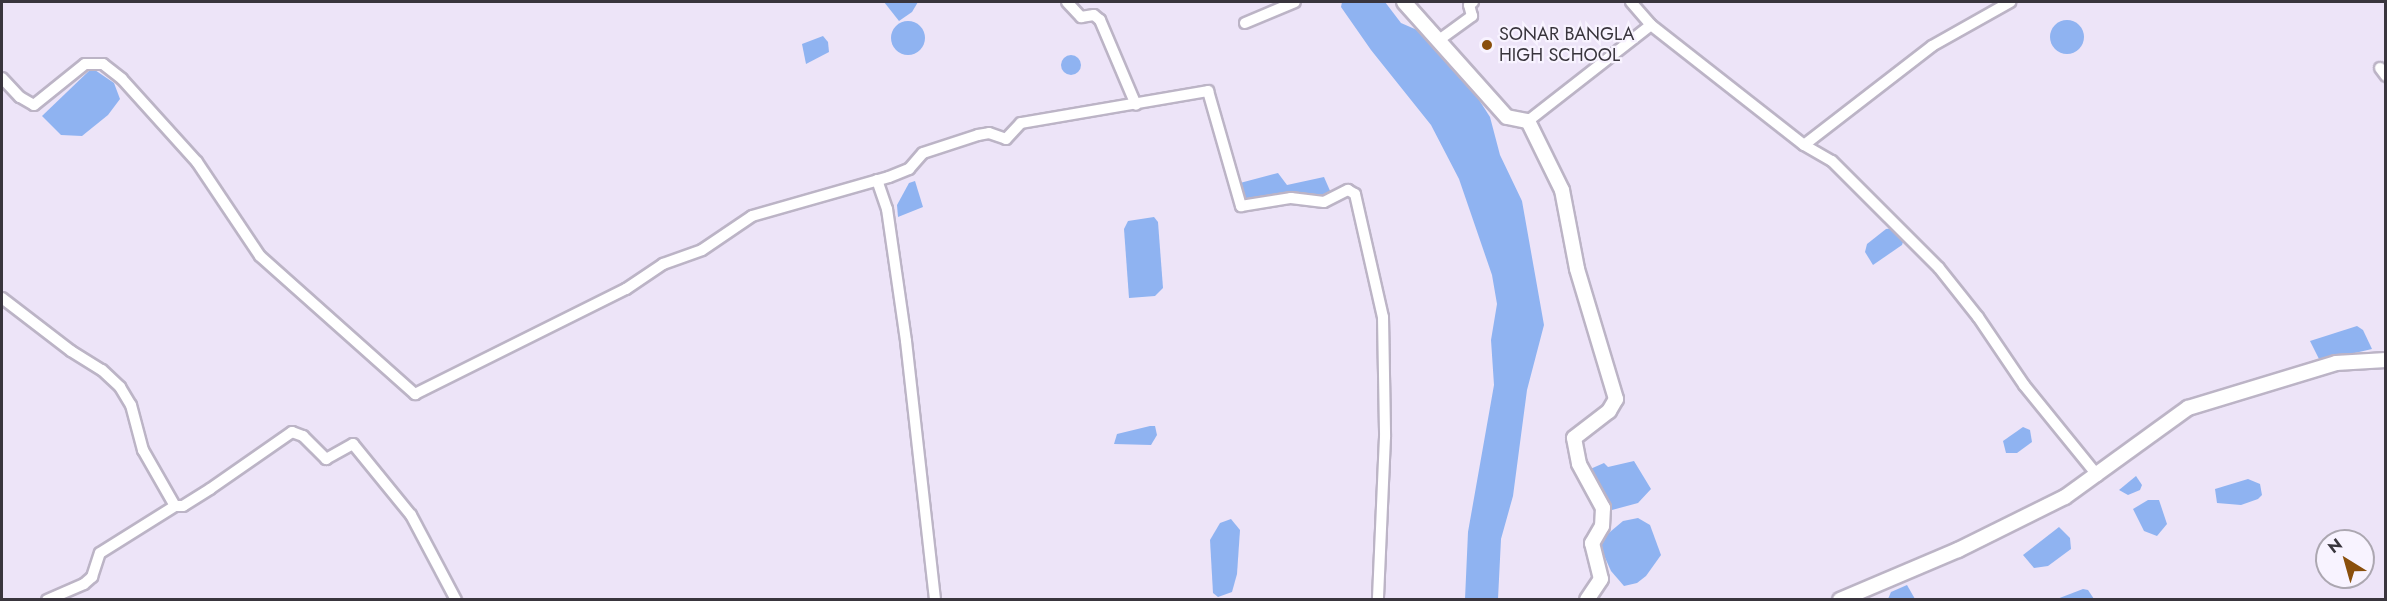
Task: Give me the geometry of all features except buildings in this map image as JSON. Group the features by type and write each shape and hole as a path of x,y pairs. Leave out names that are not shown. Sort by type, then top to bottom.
{"street":[{"path":"1067,2 1081,17 1094,15 1100,20 1136,105"},
{"path":"1245,23 1295,2"},
{"path":"1404,2 1507,117 1528,121 1651,25"},
{"path":"1439,40 1472,16 1469,5 1473,2"},
{"path":"1631,2 1651,25 1804,145 1832,161 1939,268 1978,317 2024,385 2098,476"},
{"path":"1804,145 1932,46 2010,2"},
{"path":"2,78 26,102 40,108 85,64 103,64 122,79 196,162 260,256 415,394 626,289 663,264 702,250 752,216 909,169 923,153 978,135 989,133 1006,139 1021,123 1136,105 1199,89 1208,91 1241,206 1291,198 1324,202 1348,190 1355,194 1383,317 1385,436 1378,600"},
{"path":"1528,121 1562,190 1577,269 1616,399 1609,411 1574,438 1579,464 1603,508 1602,526 1592,543 1601,579 1587,600"},
{"path":"878,180 887,209 906,341 935,600"},
{"path":"2,298 71,351 102,369 120,387 131,405 143,450 175,506"},
{"path":"1840,600 1958,550 2065,497 2098,476 2188,408 2336,363 2385,360"},
{"path":"47,600 84,584 92,577 100,553 175,506 183,506 210,489 292,432 303,435 326,459 353,444 411,515 456,600"}],"water":[{"path":"884,2 918,2 912,12 899,21"},
{"path":"1342,2 1385,2 1401,23 1424,33 1465,78 1490,117 1500,155 1522,201 1544,325 1527,390 1513,496 1501,539 1498,599 1465,599 1468,532 1494,385 1491,340 1497,304 1492,275 1459,179 1431,125 1371,50 1341,7"},
{"path":"2067,20 2079,25 2084,37 2079,49 2067,54 2055,49 2050,37 2055,25"},
{"path":"908,21 920,26 925,38 920,50 908,55 896,50 891,38 896,26"},
{"path":"823,36 828,42 829,52 806,64 802,44"},
{"path":"1071,55 1078,58 1081,65 1078,72 1071,75 1064,72 1061,65 1064,58"},
{"path":"92,68 114,83 120,99 108,115 82,136 61,135 42,116"},
{"path":"1278,173 1287,185 1324,177 1331,193 1325,198 1245,203 1240,183"},
{"path":"915,181 923,207 898,217 897,205 909,183"},
{"path":"1154,217 1158,222 1163,288 1155,296 1129,298 1124,229 1128,221"},
{"path":"1894,228 1904,239 1902,245 1873,265 1865,252 1867,244 1886,229"},
{"path":"2357,326 2363,330 2372,349 2320,361 2310,341"},
{"path":"1155,426 1157,435 1151,445 1114,444 1117,434"},
{"path":"2023,427 2030,430 2032,442 2017,453 2006,453 2003,441"},
{"path":"1634,461 1651,489 1638,503 1612,510 1588,470 1604,463 1608,467"},
{"path":"2136,476 2142,485 2140,490 2128,495 2119,490"},
{"path":"2248,479 2260,484 2262,495 2258,499 2241,505 2217,503 2215,489"},
{"path":"2148,500 2159,500 2167,524 2157,536 2144,531 2133,509"},
{"path":"1638,518 1650,525 1661,555 1646,576 1637,583 1624,586 1611,571 1598,542 1623,521"},
{"path":"1231,519 1240,530 1237,574 1232,592 1218,597 1213,593 1210,540 1220,523"},
{"path":"2059,527 2070,538 2071,549 2048,566 2034,568 2023,555"},
{"path":"1907,585 1915,599 1888,599 1891,592"},
{"path":"2083,589 2088,590 2094,599 2057,599"}],"place":[{"name":"SONAR BANGLA HIGH SCHOOL","path":"1487,45"}]}
